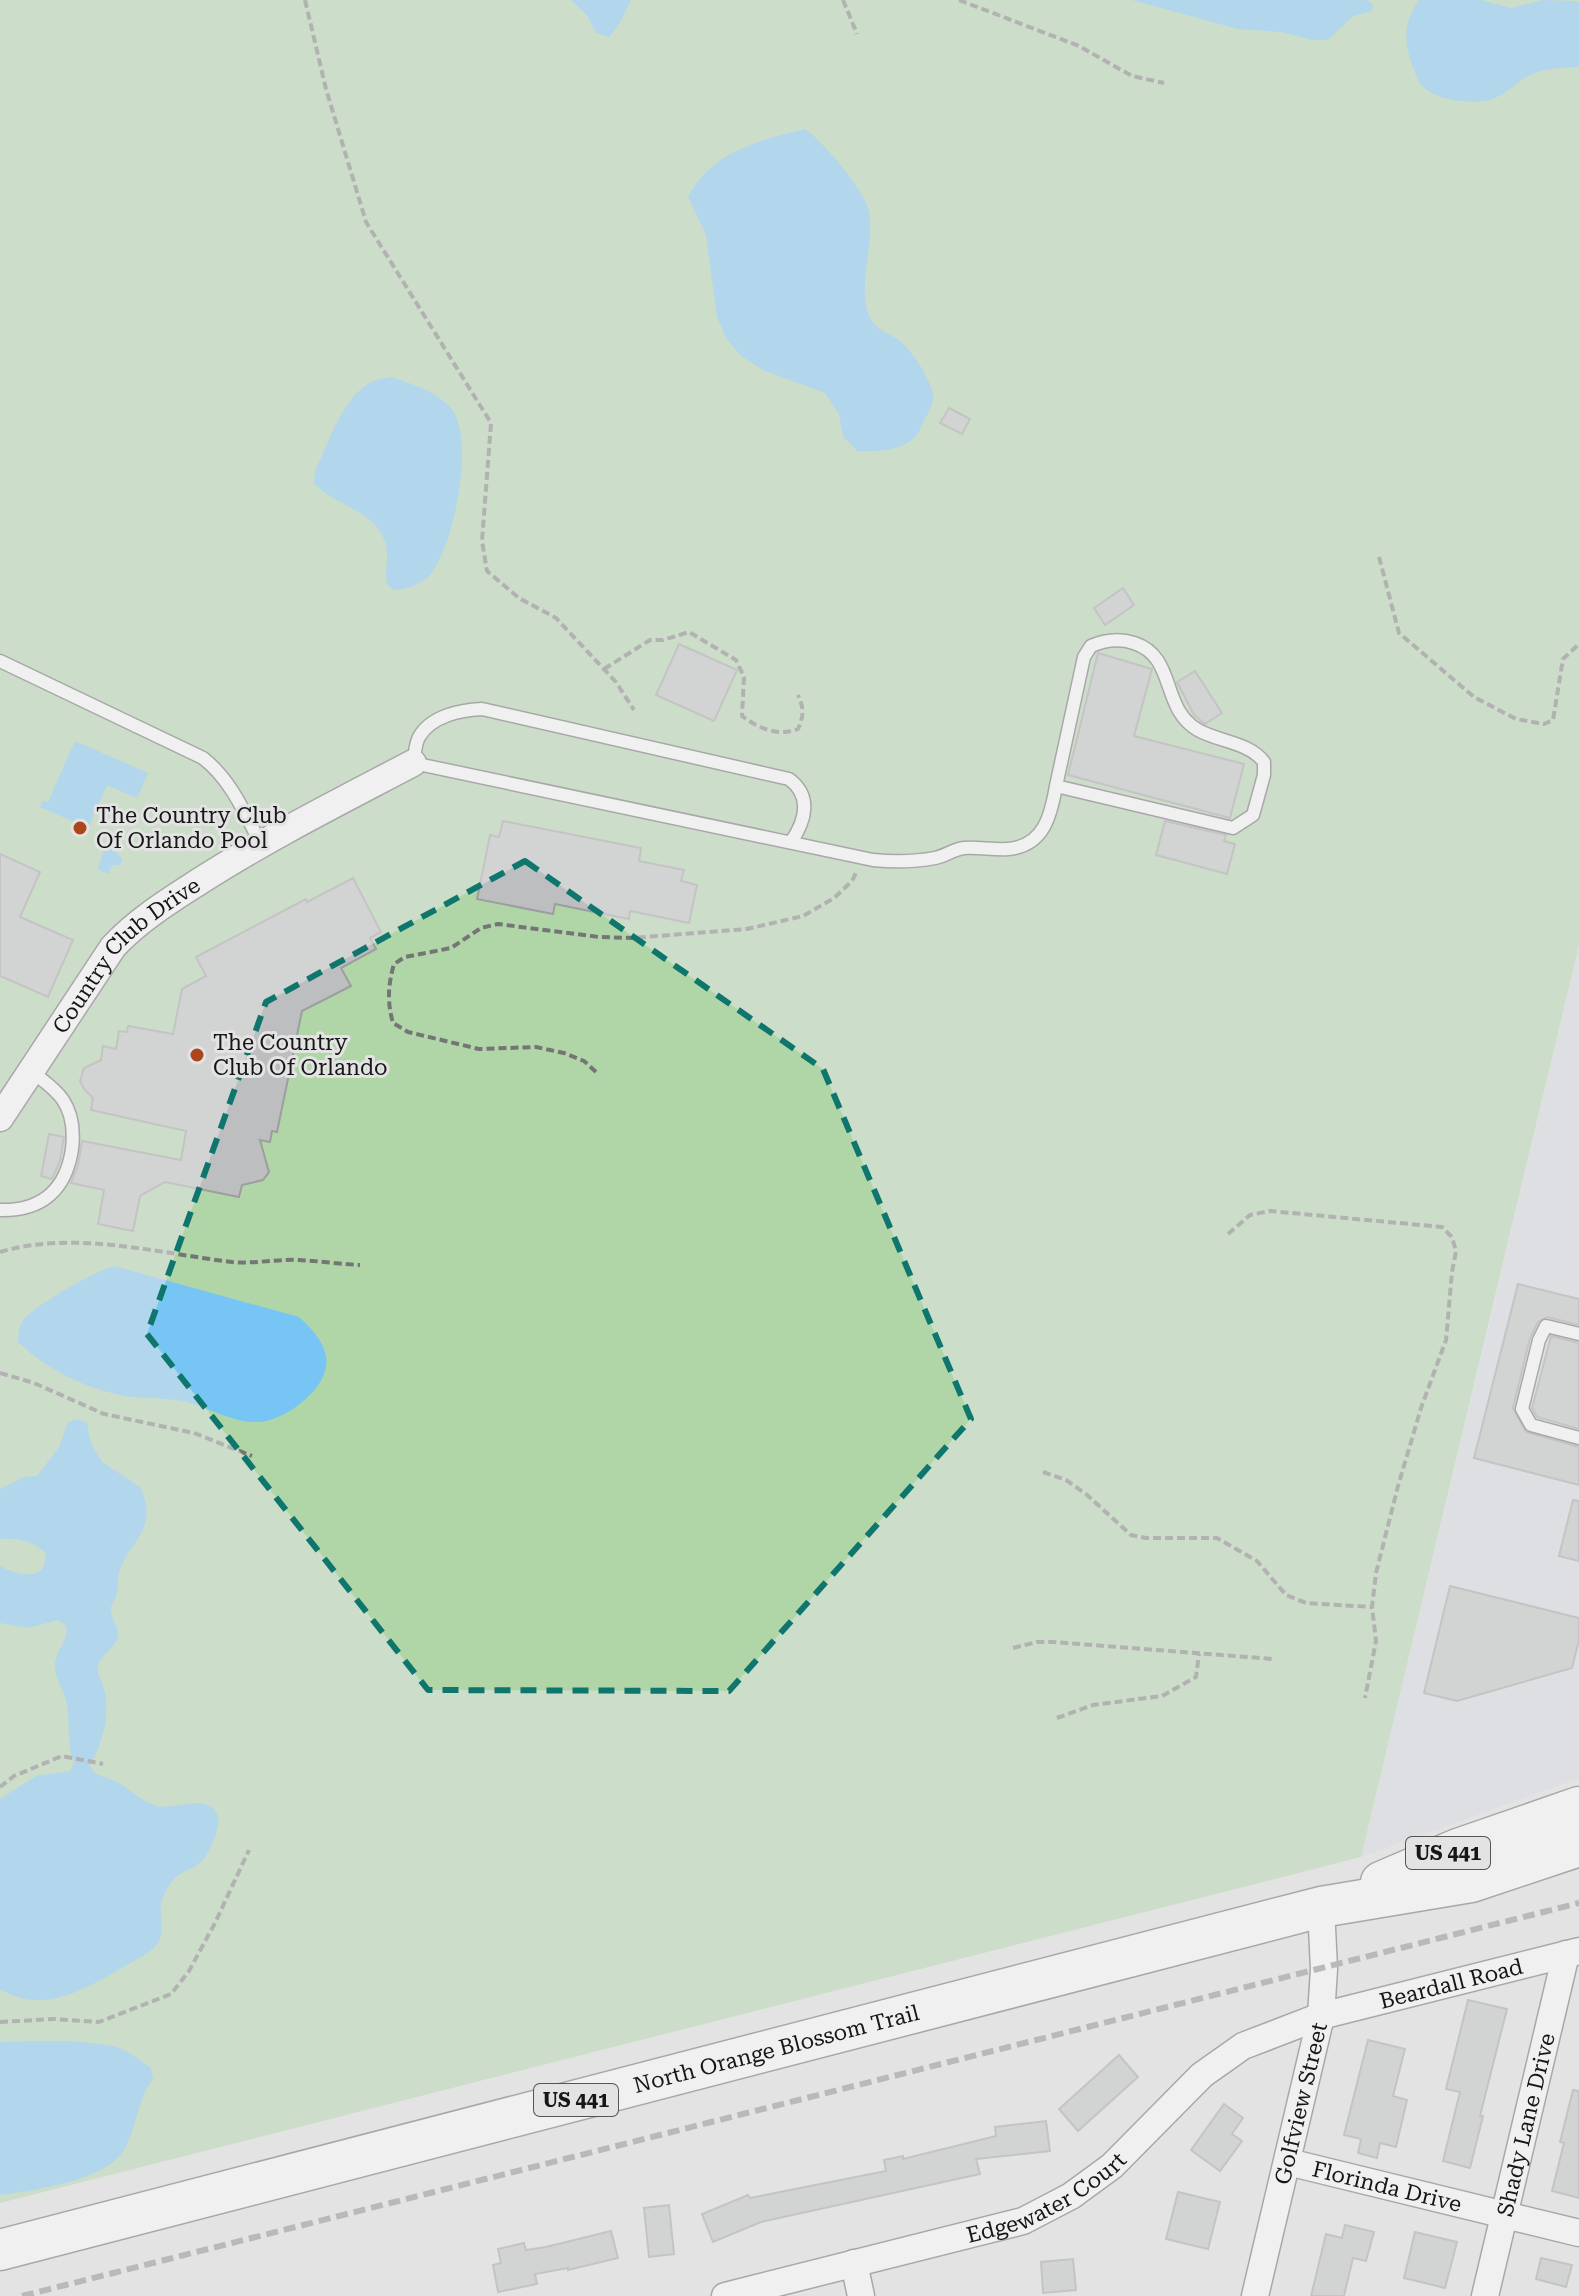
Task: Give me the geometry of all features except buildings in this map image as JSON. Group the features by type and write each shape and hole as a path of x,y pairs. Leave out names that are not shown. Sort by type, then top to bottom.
{"main road":[{"name":"North Orange Blossom Trail","path":"1321,1907 1458,1849 1579,1807"},
{"name":"North Orange Blossom Trail","path":"0,2250 1321,1907 1471,1882 1579,1846"}],"street":[{"name":"Country Club Drive","path":"0,1118 105,958 126,932 260,842 413,763"},
{"name":"Golfview Street","path":"1255,2296 1321,2016 1324,1969 1321,1907"},
{"name":"Beardall Road","path":"1321,2016 1573,1952"},
{"name":"Shady Lane Drive","path":"1485,2296 1573,1952"},
{"name":"Edgewater Court","path":"725,2296 1023,2221 1071,2196 1112,2166 1202,2075 1243,2046 1321,2016"},
{"name":"Florinda Drive","path":"1288,2162 1579,2233"},
{"path":"854,2263 861,2296"}],"lane":[{"path":"791,842 806,808 799,787 789,779 482,709 463,710 432,724 418,738 413,763 864,858 895,862 937,857 962,848 1012,849 1038,835 1050,818 1056,786 1084,657 1091,646 1111,640 1133,643 1154,653 1172,700 1185,719 1197,729 1251,750 1264,762 1264,775 1253,815 1233,828 1056,786"},
{"path":"0,661 203,758 217,769 228,784 260,842"},
{"path":"0,1210 14,1211 53,1193 61,1185 71,1157 71,1117 64,1101 30,1071"},
{"path":"1579,1334 1546,1326 1539,1340 1522,1409 1531,1425 1579,1438"}],"path":[{"path":"305,0 326,89 366,222 491,423 482,541 487,571 519,598 556,618 616,682 634,710"},
{"path":"843,0 857,34"},
{"path":"959,0 1079,46 1132,76 1164,83"},
{"path":"1379,557 1399,633 1474,697 1516,719 1544,724 1553,720 1563,659 1579,644"},
{"path":"604,669 650,640 663,640 689,632 736,660 744,677 742,716 756,727 787,733 798,729 803,707 798,695"},
{"path":"596,1072 584,1061 536,1047 479,1049 408,1032 393,1023 389,1009 387,986 394,964 405,957 451,948 481,928 498,924 599,937 632,938 747,929 803,916 834,898 852,881 864,858"},
{"path":"1228,1234 1250,1215 1270,1211 1442,1227 1452,1237 1456,1251 1446,1340 1421,1408 1376,1573 1372,1607 1376,1641 1365,1698"},
{"path":"0,1252 52,1244 101,1244 234,1262 298,1260 360,1265"},
{"path":"0,1373 34,1383 104,1414 194,1433 252,1456"},
{"path":"1043,1472 1066,1480 1086,1494 1131,1535 1146,1538 1217,1538 1257,1561 1286,1595 1306,1603 1372,1607"},
{"path":"1013,1648 1053,1642 1273,1659"},
{"path":"1057,1718 1093,1705 1162,1696 1196,1677 1199,1654"},
{"path":"0,1787 14,1776 62,1756 103,1764"},
{"path":"0,2022 54,2019 99,2022 171,1994 189,1971 249,1850"}],"highlighted area":[{"path":"525,861 823,1069 971,1419 729,1691 428,1690 147,1334 266,1002"}],"shaded area":[{"path":"1579,945 1579,1778 1361,1857 1502,1271"}],"green space":[{"name":"The Country Club Of Orlando","path":"0,0 1579,0 1579,945 1361,1857 0,2203"}],"water":[{"path":"571,0 631,0 609,37 596,33 587,15"},
{"path":"1132,0 1367,0 1373,4 1372,11 1353,16 1328,40 1312,40 1281,32 1238,29"},
{"path":"1419,0 1481,0 1511,8 1543,0 1577,1 1579,67 1537,72 1490,100 1474,102 1436,95 1419,83 1408,51 1407,26"},
{"path":"805,129 842,167 866,202 870,234 865,297 869,316 910,351 933,393 931,406 917,435 894,448 857,451 843,436 839,414 825,393 763,370 741,356 726,338 717,317 706,235 688,197 698,181 723,158 770,138"},
{"path":"391,377 423,389 445,402 458,423 462,443 459,494 446,543 437,563 421,582 394,590 387,584 386,546 382,534 365,517 314,483 315,471 331,434 353,397 373,381"},
{"name":"The Country Club Of Orlando Pool","path":"75,741 148,773 137,798 107,785 88,828 40,807 43,801 48,802"},
{"path":"106,843 118,848 116,852 123,859 120,865 112,865 108,874 98,869"},
{"path":"114,1266 299,1317 316,1334 324,1350 326,1368 322,1379 304,1401 280,1416 248,1422 187,1402 126,1396 97,1389 54,1369 18,1342 21,1323 33,1311 68,1288"},
{"path":"77,1419 87,1423 91,1443 102,1462 140,1487 147,1511 143,1530 121,1566 111,1607 118,1636 98,1666 106,1699 106,1719 90,1766 98,1774 157,1806 207,1805 214,1809 218,1817 218,1828 204,1858 178,1876 165,1892 161,1908 161,1934 153,1949 80,1990 65,1996 33,2000 16,1997 0,1989 0,1799 36,1776 70,1771 74,1764 66,1700 55,1668 66,1626 58,1620 28,1628 0,1623 0,1566 24,1574 38,1573 45,1562 45,1552 24,1541 0,1539 0,1489 24,1477 37,1476 59,1447 68,1422"},
{"path":"71,2041 113,2046 151,2068 153,2079 125,2148 116,2159 103,2169 69,2182 0,2195 0,2042"}],"railway":[{"path":"22,2296 1579,1903"}],"place":[{"name":"The Country Club Of Orlando Pool","path":"80,828"},
{"name":"The Country Club Of Orlando","path":"197,1055"}]}
